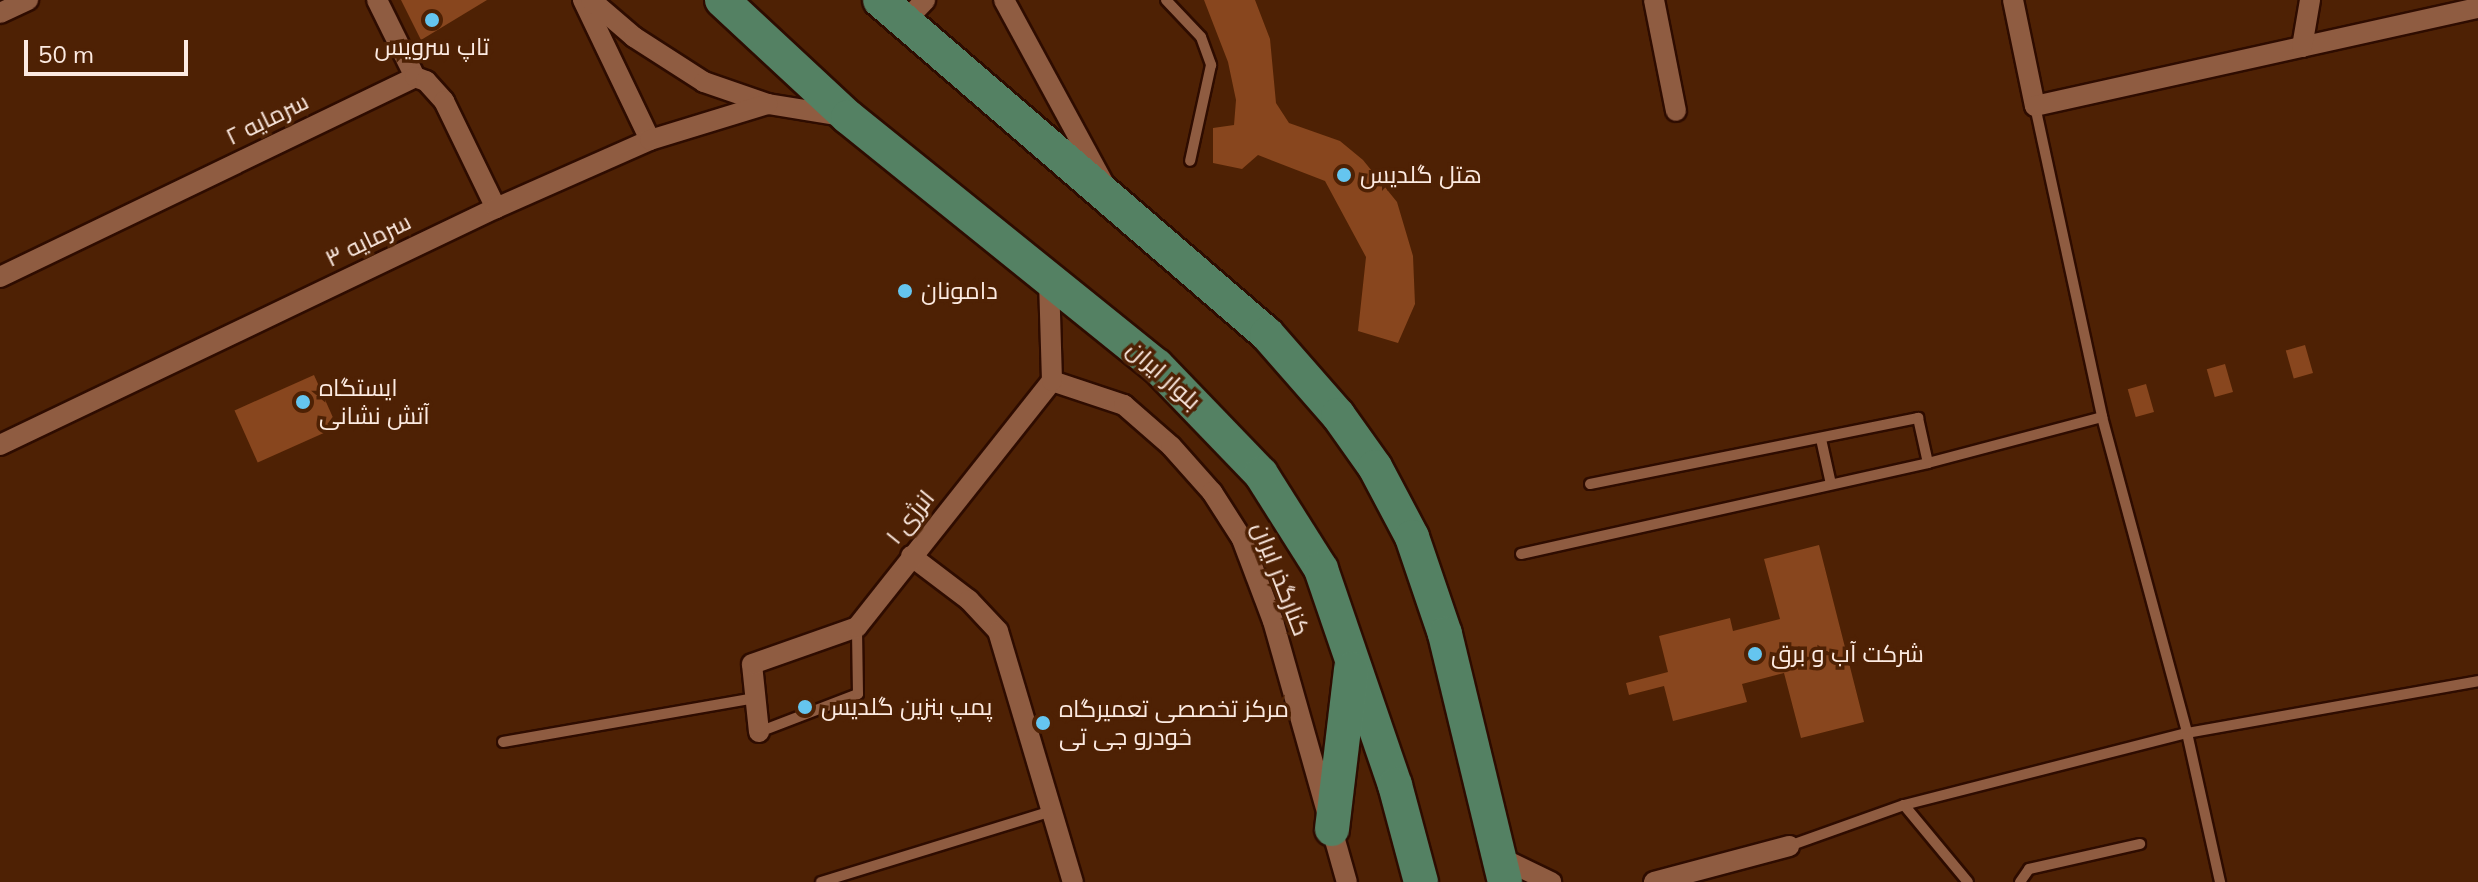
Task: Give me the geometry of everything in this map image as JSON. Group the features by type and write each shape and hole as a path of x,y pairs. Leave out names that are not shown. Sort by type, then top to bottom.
{"main road":[{"name":"بلوار ایران","path":"722,0 848,117 1189,394 1261,474 1321,569 1421,882"},
{"path":"904,7 1111,201 1267,334 1338,415 1375,467 1412,537 1445,634 1502,870"},
{"path":"1332,829 1352,661"}],"street":[{"path":"0,13 28,0"},
{"path":"377,0 415,77 426,81 444,101 496,208"},
{"path":"583,0 650,140"},
{"path":"591,0 634,37 704,82 768,104 848,117"},
{"path":"1004,0 1093,158 1111,201"},
{"path":"1654,0 1676,111"},
{"path":"2013,0 2035,106 2302,47 2436,9 2478,8"},
{"path":"2302,47 2310,0"},
{"name":"سرمایه ۲","path":"0,277 415,77"},
{"name":"سرمایه ۳","path":"0,445 496,208 650,140 768,104"},
{"path":"1049,278 1055,341 1052,381"},
{"name":"انرژی ۱","path":"857,627 1052,381"},
{"name":"کنارگذر ایران","path":"1052,381 1124,405 1191,469 1242,539 1273,621 1347,882"},
{"path":"911,556 969,600 998,631 1073,882"},
{"path":"759,732 752,664 857,627"},
{"path":"1654,882 1789,846"},
{"path":"1502,870 1551,882"}],"lane":[{"path":"1166,0 1201,37 1211,65 1190,161"},
{"path":"2035,106 2102,417 2187,733 2220,882"},
{"path":"1521,554 1928,463 2102,417"},
{"path":"1590,484 1918,418 1928,463"},
{"path":"1821,439 1831,484"},
{"path":"759,732 858,694 857,627"},
{"path":"1789,846 1904,805 2187,733 2478,681"},
{"path":"503,742 755,698"},
{"path":"1904,805 1968,882"},
{"path":"821,882 1052,811"},
{"path":"2020,882 2029,869 2140,844"}],"building":[{"name":"تاپ سرویس","path":"401,0 487,0 421,40"},
{"name":"هتل گلدیس","path":"1204,0 1255,0 1270,39 1276,103 1289,123 1340,141 1363,160 1397,202 1413,256 1415,304 1398,343 1358,331 1366,257 1325,181 1258,155 1242,169 1213,163 1213,128 1234,125 1236,100 1228,62"},
{"path":"2305,345 2313,373 2294,378 2286,351"},
{"path":"2225,364 2233,392 2215,397 2207,369"},
{"path":"314,375 337,427 258,462 235,410"},
{"path":"2146,384 2154,412 2136,417 2128,389"},
{"name":"شرکت آب و برق","path":"1819,545 1864,722 1801,738 1784,673 1742,684 1747,702 1673,721 1664,686 1629,695 1626,683 1668,672 1659,636 1730,618 1733,631 1780,619 1764,559"}],"place":[{"name":"تاپ سرویس","path":"432,20"},
{"name":"هتل گلدیس","path":"1344,175"},
{"name":"دامونان","path":"905,291"},
{"name":"ایستگاه آتش نشانی","path":"303,402"},
{"name":"شرکت آب و برق","path":"1755,654"},
{"name":"پمپ بنزین گلدیس","path":"805,707"},
{"name":"مرکز تخصصی تعمیرگاه خودرو جی تی","path":"1043,723"}]}
